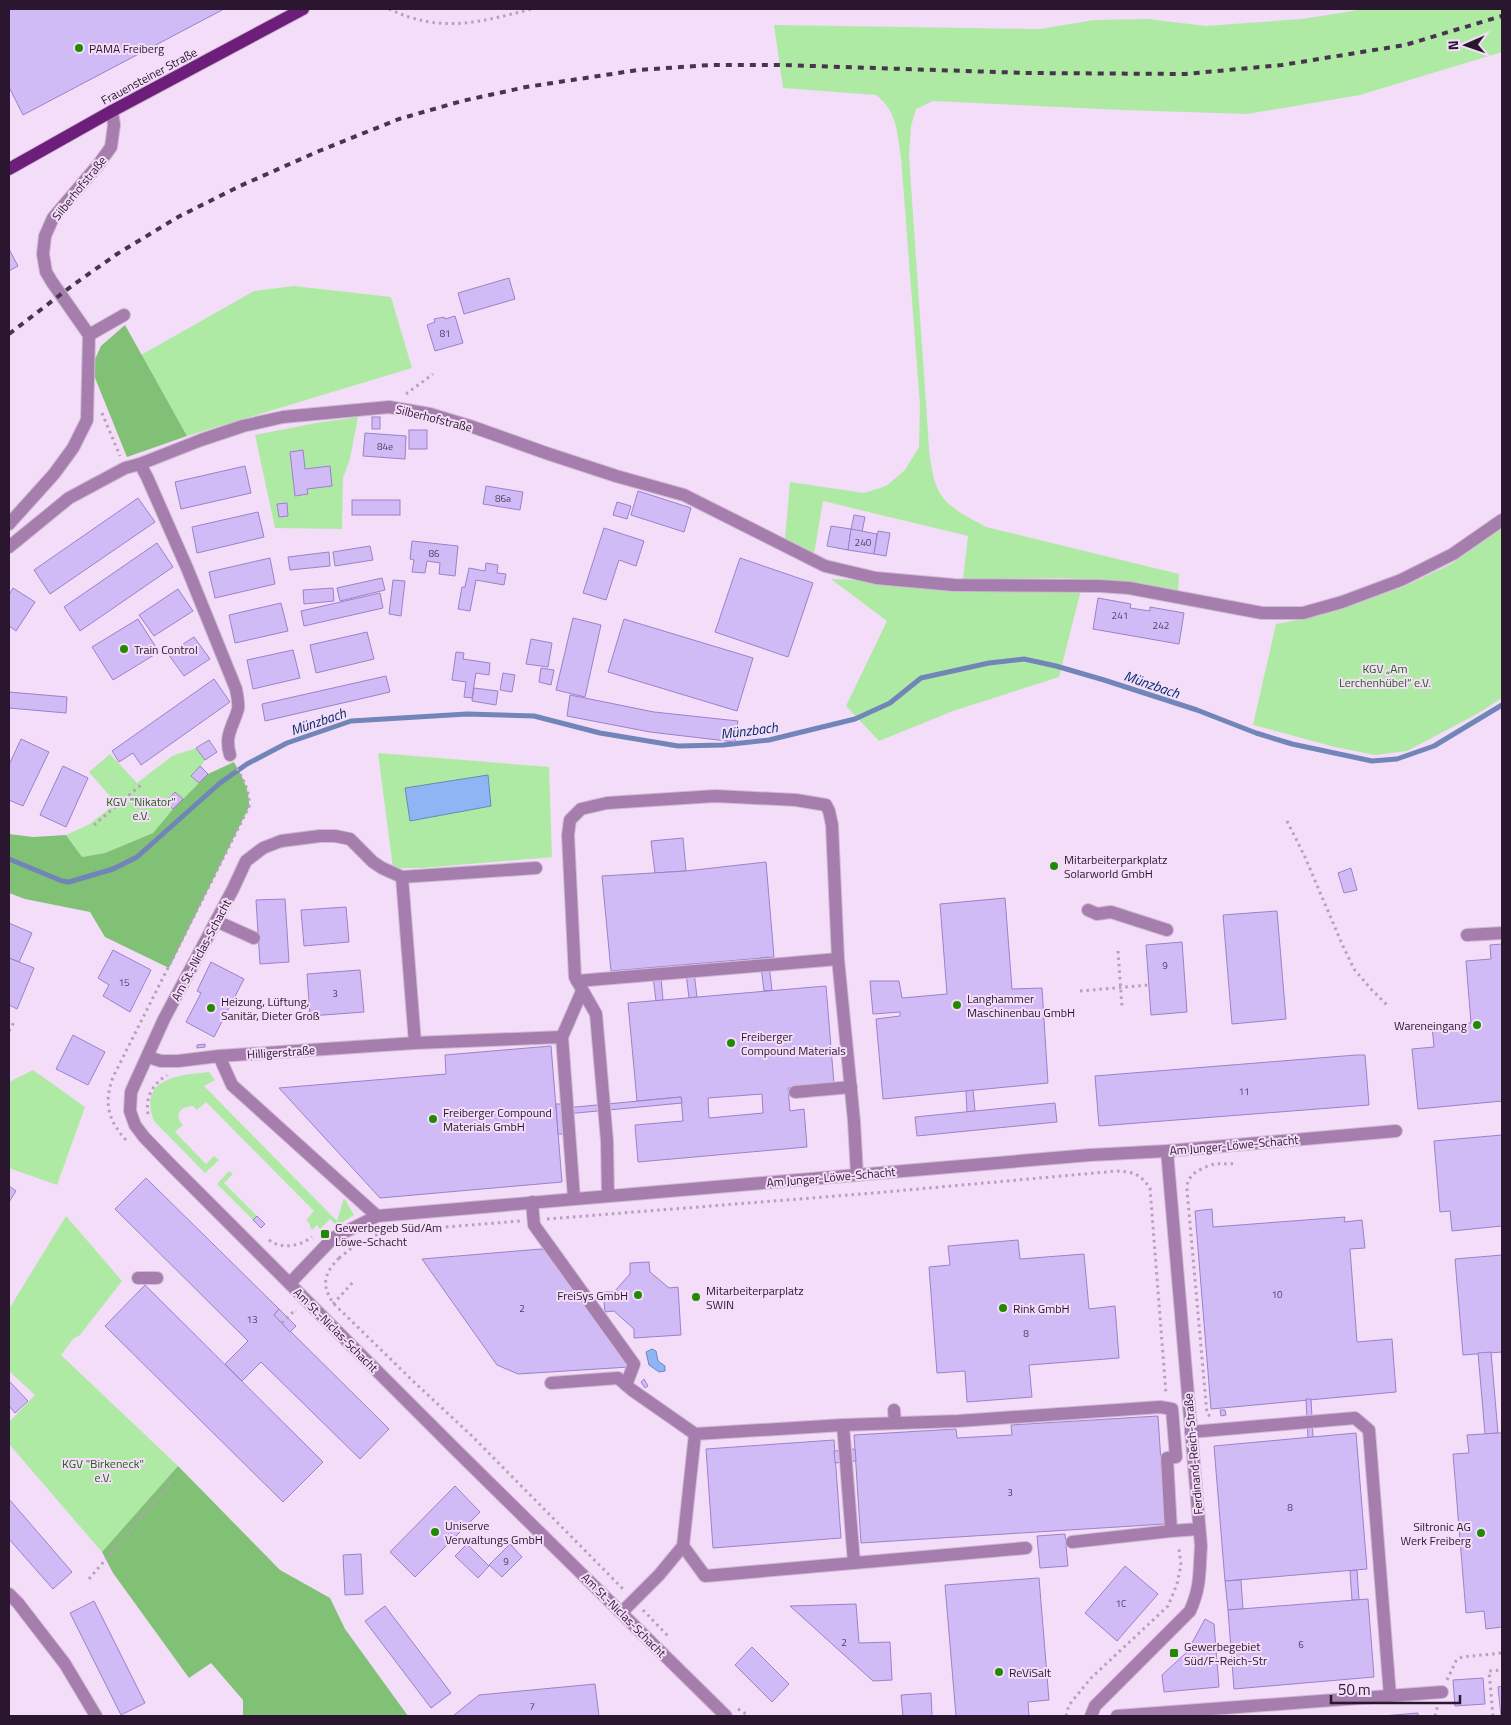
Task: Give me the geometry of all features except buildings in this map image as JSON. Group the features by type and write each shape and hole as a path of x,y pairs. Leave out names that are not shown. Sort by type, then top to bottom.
{"main road":[{"name":"Frauensteiner Straße","path":"9,169 112,111 303,9"}],"street":[{"name":"Silberhofstraße","path":"89,335 46,272 43,254 45,236 53,218 112,146 114,125 112,111"},
{"path":"9,524 54,474 73,448 87,420 89,335 124,315"},
{"name":"Silberhofstraße","path":"9,547 69,498 125,468 201,440 251,424 283,417 389,407 430,414 473,426 598,470 684,495 825,566 876,578 954,585 1129,588 1262,613 1303,613 1342,602 1401,580 1453,554 1502,520"},
{"path":"140,464 176,541 236,689 239,707 229,731 227,745 232,759"},
{"path":"608,1196 607,1140 596,1014 575,977 568,835 570,820 581,809 607,803 715,796 796,800 826,805 832,825 838,958 851,1087 857,1175"},
{"name":"Am St.-Niclas-Schacht","path":"402,877 373,862 350,839 336,836 281,841 263,848 246,861 164,1018 131,1092 130,1111 135,1126 290,1284 726,1716"},
{"path":"415,1043 402,877 536,868"},
{"path":"1088,910 1097,914 1111,912 1167,930"},
{"path":"216,920 254,938"},
{"path":"1468,935 1502,933"},
{"path":"580,986 838,958"},
{"path":"574,1198 562,1036 580,986"},
{"name":"Hilligerstraße","path":"148,1057 178,1061 219,1056 415,1043 562,1036"},
{"path":"219,1056 232,1085 376,1216"},
{"path":"795,1092 851,1087"},
{"name":"Am Junger-Löwe-Schacht","path":"290,1284 333,1238 376,1216 1090,1154 1167,1150 1396,1131"},
{"name":"Ferdinand-Reich-Straße","path":"1091,1716 1095,1706 1190,1611 1198,1594 1200,1570 1199,1529 1167,1150"},
{"path":"532,1202 534,1225 634,1364 626,1385"},
{"path":"138,1278 157,1278"},
{"path":"551,1383 618,1378 696,1434 844,1425 958,1421 1160,1407 1172,1409 1176,1457 1167,1458 1171,1531"},
{"path":"894,1410 895,1424"},
{"path":"1191,1432 1355,1418 1369,1430 1390,1696"},
{"path":"844,1425 854,1563"},
{"path":"622,1612 659,1575 683,1546 696,1434"},
{"path":"1072,1542 1199,1529"},
{"path":"683,1546 705,1576 1026,1548"},
{"path":"9,1594 66,1664 96,1716"},
{"path":"1117,1716 1442,1692"}],"path":[{"path":"389,9 406,17 438,24 477,22 532,9"},
{"path":"389,407 433,374"},
{"path":"88,392 104,416 125,468"},
{"path":"232,759 242,777"},
{"path":"94,824 142,784"},
{"path":"1287,821 1305,857 1354,969 1388,1006"},
{"path":"1118,951 1122,1007"},
{"path":"1080,991 1148,985"},
{"path":"9,1031 14,1022"},
{"path":"148,1115 148,1098 152,1090 161,1079 175,1072"},
{"path":"1222,1429 1222,1420 1213,1419 1207,1414 1187,1190 1191,1175 1216,1164 1226,1166 1235,1163"},
{"path":"373,1236 394,1231 874,1193 1117,1171 1130,1172 1141,1176 1150,1188 1166,1393 1172,1409"},
{"path":"267,1238 273,1244 290,1246 298,1245 316,1233 339,1258"},
{"path":"360,1242 339,1258 326,1275 326,1292 333,1303 472,1436 673,1641"},
{"path":"90,1579 172,1481"},
{"path":"1066,1716 1069,1705 1091,1678 1168,1606 1179,1575 1178,1549"},
{"path":"1453,1668 1456,1661 1462,1656 1502,1653"},
{"path":"1493,1716 1490,1671 1502,1670"},
{"path":"737,1708 749,1716"}],"green space":[{"path":"1365,9 1502,9 1502,52 1360,95 1247,114 933,101 916,109 911,126 909,156 929,448 933,473 941,495 956,509 986,527 1179,574 1178,593 1129,582 1062,578 963,579 968,536 823,501 814,554 785,539 790,482 864,493 886,486 905,470 919,447 920,405 901,157 897,131 892,115 883,101 876,95 783,88 774,25 1040,29 1094,20 1148,19 1206,26 1302,19"},
{"path":"294,286 391,297 412,368 187,436 141,355 254,291"},
{"path":"125,325 187,436 127,457 91,368 101,346"},
{"path":"358,417 350,459 343,478 342,529 275,528 255,435"},
{"name":"KGV „Am Lerchenhübel“ e.V.","path":"1502,528 1502,698 1477,714 1407,751 1375,755 1335,747 1253,725 1276,624 1318,616 1403,587 1451,564"},
{"path":"831,579 1081,590 1059,677 953,711 879,741 846,706 887,621"},
{"name":"KGV \"Nikator\" e.V.","path":"196,748 205,760 201,766 208,774 173,809 153,833 105,853 82,857 66,835 90,824 116,803 89,772 110,754 137,783 172,756"},
{"path":"378,753 549,767 552,857 422,868 393,868"},
{"path":"234,762 247,789 249,807 169,968 105,937 90,912 25,899 9,893 9,834 33,837 66,835 82,857 105,853 153,833 173,809 208,774"},
{"path":"33,1070 85,1107 57,1185 9,1168 9,1082"},
{"path":"209,1072 215,1080 204,1086 337,1221 344,1198 354,1215 337,1226 330,1219 320,1229 317,1225 312,1230 306,1220 314,1211 206,1102 197,1110 193,1106 182,1109 179,1118 183,1125 175,1132 206,1164 214,1156 219,1160 205,1173 154,1121 150,1107 151,1096 156,1087 164,1082 174,1077"},
{"path":"229,1171 233,1174 224,1183 257,1216 253,1220 217,1184"},
{"name":"KGV \"Birkeneck\" e.V.","path":"66,1216 122,1281 80,1335 73,1339 61,1355 178,1466 102,1552 9,1444 9,1422 35,1395 9,1371 9,1309"},
{"path":"178,1466 280,1570 330,1598 345,1629 408,1716 243,1716 243,1700 211,1663 189,1678 113,1573 102,1552"}],"water":[{"path":"488,775 491,806 410,821 405,788"},
{"path":"652,1349 656,1351 658,1361 665,1366 665,1371 659,1372 649,1365 646,1352"}],"waterway":[{"name":"Münzbach","path":"9,859 62,881 69,882 113,869 137,857 220,783 247,764 287,743 351,721 467,714 534,716 600,733 678,746 723,745 769,740 855,719 890,703 921,678 989,663 1024,659 1104,680 1197,710 1256,733 1292,744 1372,761 1397,759 1434,746 1502,705"}],"railway":[{"path":"9,334 117,254 178,217 240,186 319,151 399,119 462,101 526,87 638,70 710,65 782,65 1027,73 1185,74 1282,65 1405,45 1502,16"}],"place":[{"name":"PAMA Freiberg","path":"79,48"},
{"name":"Train Control","path":"124,649"},
{"name":"Mitarbeiterparkplatz Solarworld GmbH","path":"1054,866"},
{"name":"Langhammer Maschinenbau GmbH","path":"957,1005"},
{"name":"Heizung, Lüftung, Sanitär, Dieter Groß","path":"211,1008"},
{"name":"Wareneingang","path":"1477,1025"},
{"name":"Freiberger Compound Materials","path":"731,1043"},
{"name":"Freiberger Compound Materials GmbH","path":"433,1119"},
{"name":"Gewerbegeb Süd/Am Löwe-Schacht","path":"325,1234"},
{"name":"FreiSys GmbH","path":"638,1295"},
{"name":"Mitarbeiterparplatz SWIN","path":"696,1297"},
{"name":"Rink GmbH","path":"1003,1308"},
{"name":"Uniserve Verwaltungs GmbH","path":"435,1532"},
{"name":"Siltronic AG Werk Freiberg","path":"1481,1533"},
{"name":"Gewerbegebiet Süd/F-Reich-Str","path":"1174,1653"},
{"name":"ReViSalt","path":"999,1672"}]}
